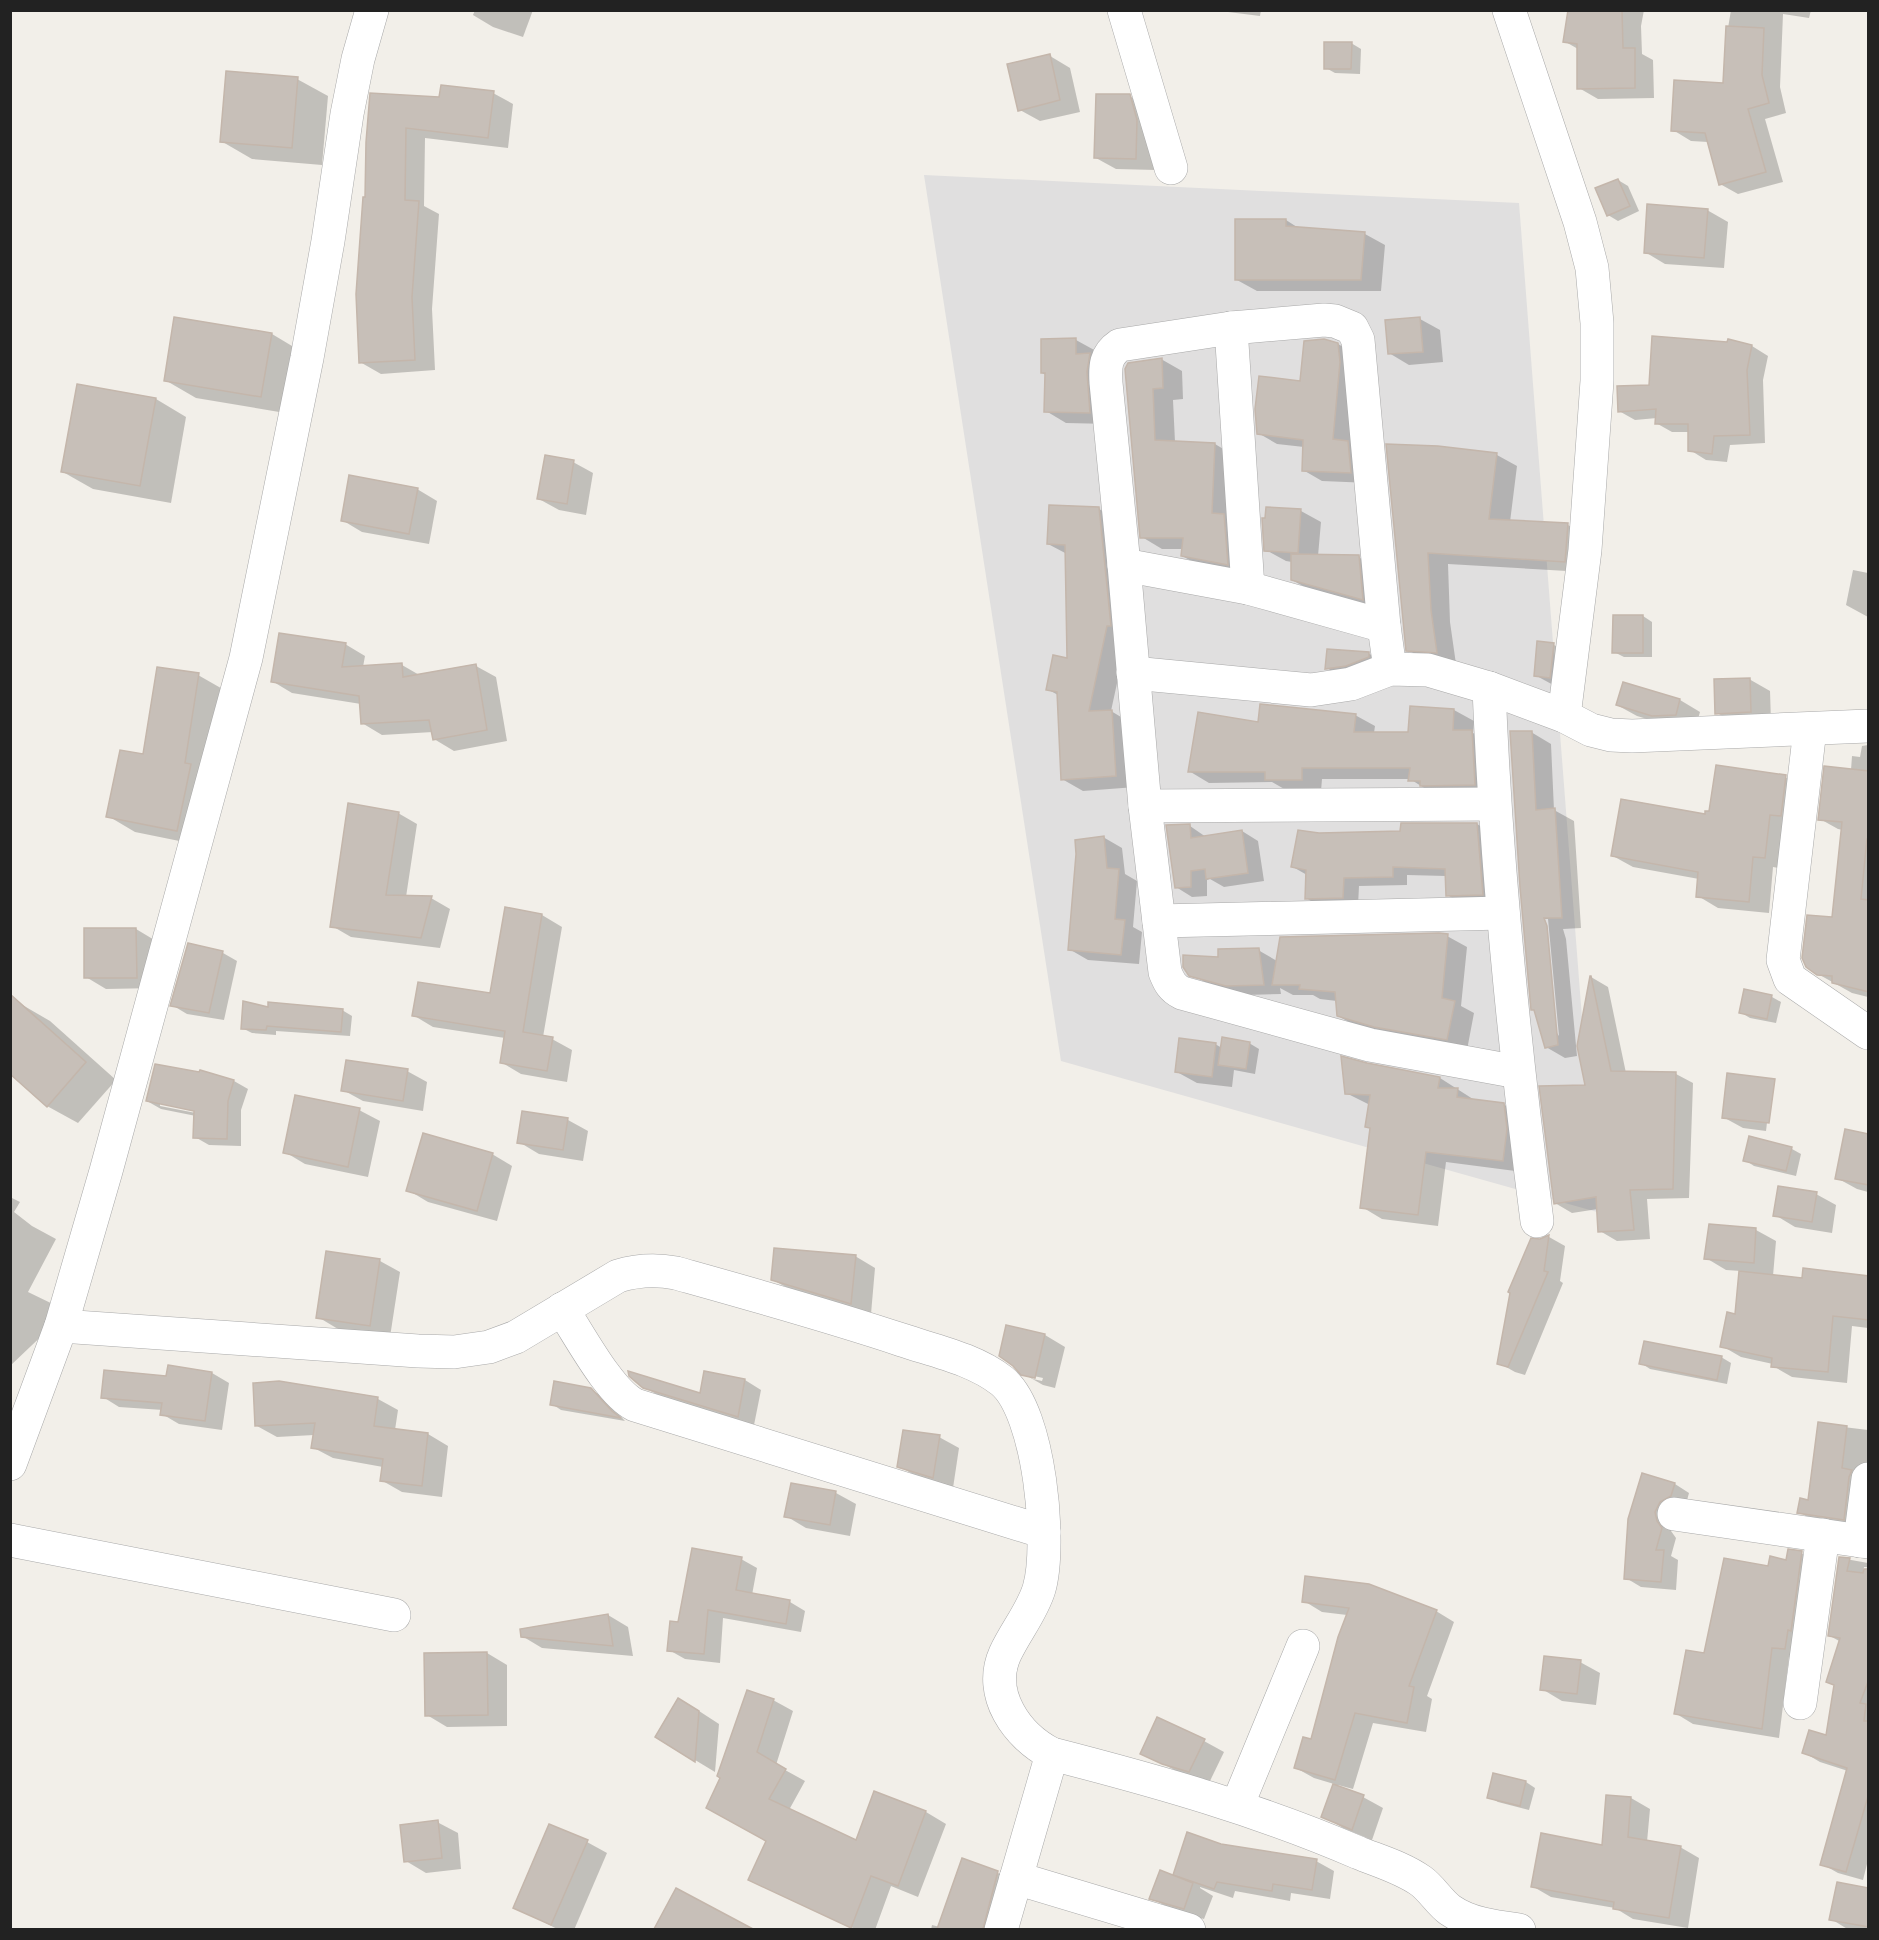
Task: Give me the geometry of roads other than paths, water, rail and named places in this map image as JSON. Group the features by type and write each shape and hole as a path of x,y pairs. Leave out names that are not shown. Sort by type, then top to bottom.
{"street":[{"path":"10,1464 61,1326 170,941 246,658 308,357 349,103 358,59 372,10"},
{"path":"1124,10 1171,168"},
{"path":"1509,10 1580,222 1592,268 1597,323 1597,381 1585,550 1564,716"},
{"path":"1390,669 1384,626 1358,340 1352,328 1324,320 1231,328 1120,345 1112,350 1107,358 1105,370 1125,565 1145,806 1166,972 1174,989 1370,1045 1518,1072"},
{"path":"1231,328 1248,588"},
{"path":"1125,565 1248,588 1384,626"},
{"path":"1133,673 1311,690 1351,684 1390,669 1428,670 1489,688 1564,716 1591,730 1611,735 1869,726"},
{"path":"1489,688 1494,804 1503,913 1518,1072 1537,1221"},
{"path":"1810,729 1784,960 1790,979 1869,1033"},
{"path":"1145,806 1494,804"},
{"path":"1159,921 1503,913"},
{"path":"61,1326 418,1352 454,1352 489,1347 516,1337 618,1276 636,1270 657,1270 676,1273 850,1323 982,1368 1004,1383 1017,1402 1028,1425 1037,1460 1044,1532 1043,1566 1038,1590 1004,1656 1000,1676 1000,1694 1006,1710 1026,1736 1038,1747 1052,1754 1161,1782 1237,1806 1331,1841 1407,1873 1421,1881 1449,1909 1464,1917 1500,1928"},
{"path":"562,1309 613,1387 626,1401 634,1405 1044,1532"},
{"path":"1674,1514 1864,1541 1869,1479"},
{"path":"1800,1703 1823,1535"},
{"path":"10,1540 394,1615"},
{"path":"1237,1806 1303,1646"},
{"path":"1001,1929 1052,1754"},
{"path":"1016,1878 1189,1929"}]}
